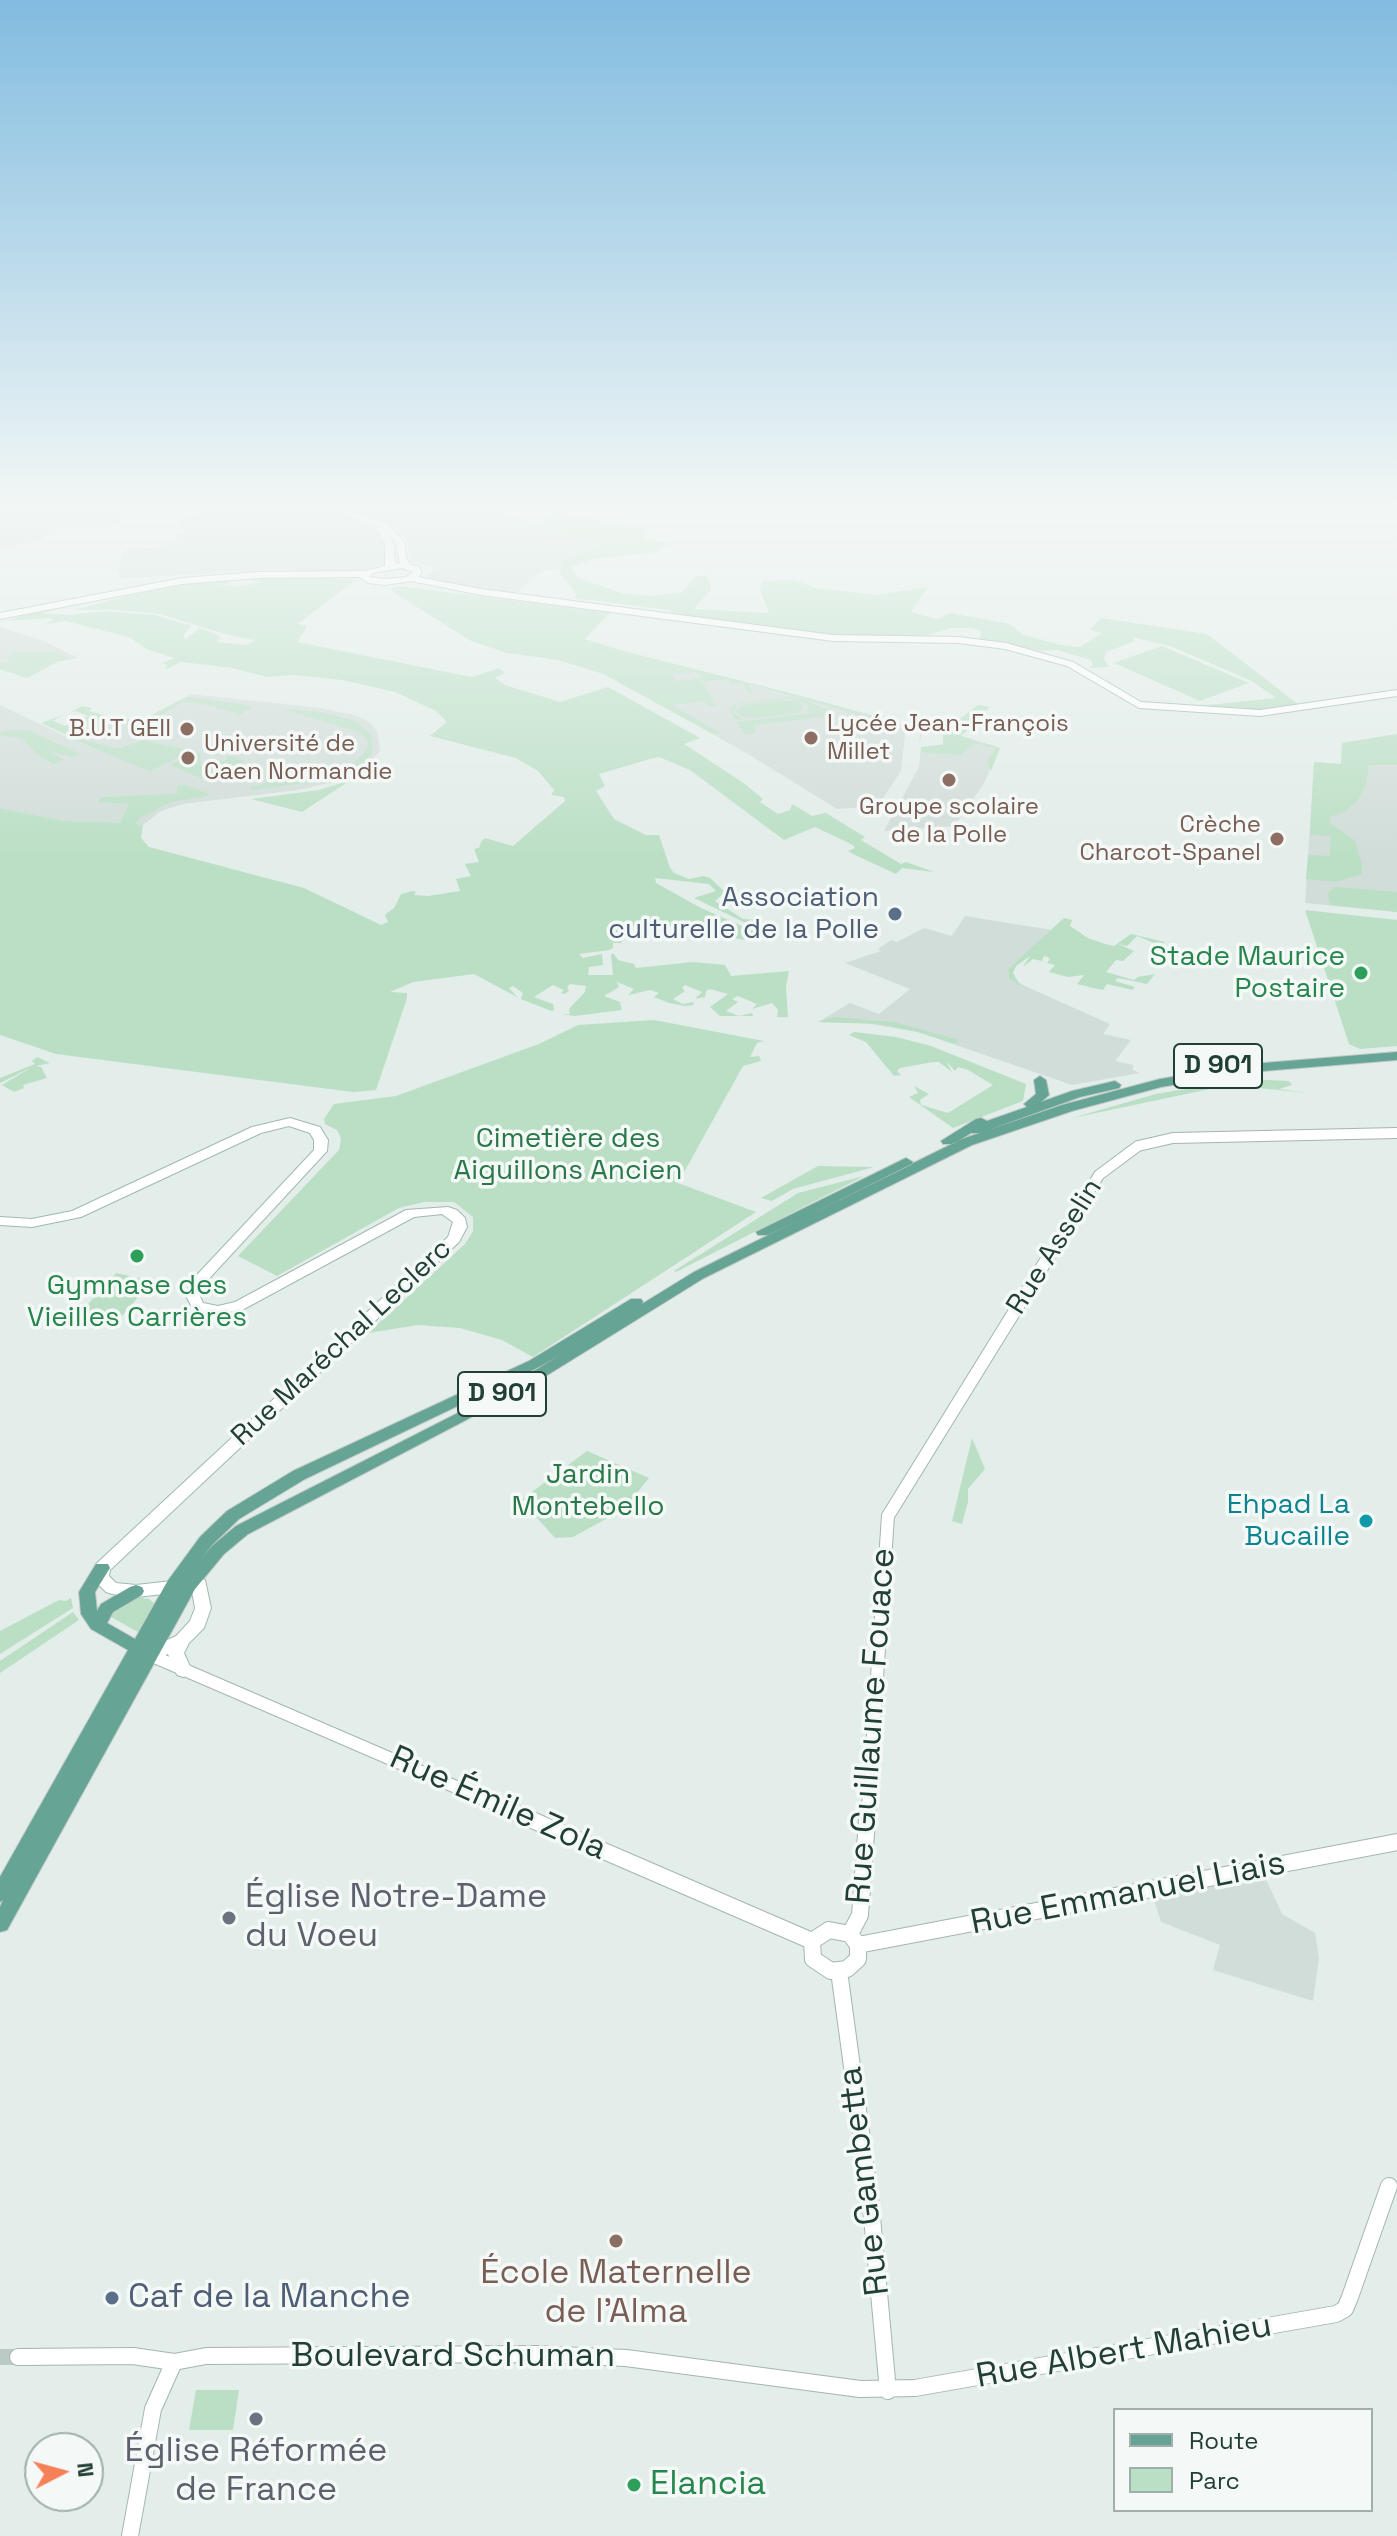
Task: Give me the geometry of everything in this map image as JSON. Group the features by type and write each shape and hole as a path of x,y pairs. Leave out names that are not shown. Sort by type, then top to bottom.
{"main road":[{"path":"3,620 2,624 8,629"},
{"path":"698,620 833,638 959,640 1019,648 1070,664 1139,705 1250,713 1309,708 1397,693"},
{"name":"D 901","path":"1076,1094 1169,1073 1222,1065 1397,1049"},
{"name":"D 901","path":"0,1924 206,1541 233,1515 288,1481 534,1364 686,1271 957,1144 1067,1108 1160,1083 1251,1068 1397,1056"},
{"path":"1040,1080 1076,1094 1076,1098 1069,1102 957,1144 989,1118 1039,1100 1043,1091 1040,1080"},
{"name":"Rue Maréchal Leclerc","path":"0,1221 32,1223 76,1214 257,1130 284,1122 313,1128 321,1138 320,1151 199,1281 192,1294 198,1306 218,1310 239,1306 411,1213 443,1210 460,1221 454,1239 102,1568"},
{"name":"D 901","path":"181,1585 242,1530 268,1514 461,1417 544,1371 699,1275 819,1210"},
{"path":"102,1568 87,1592 89,1614 97,1625 144,1652 182,1640"},
{"path":"102,1568 100,1578 106,1584 136,1591 199,1584 203,1608 198,1624 182,1640 176,1653 183,1671"},
{"path":"97,1625 107,1608 136,1591"},
{"name":"D 901","path":"0,1894 144,1652"}],"street":[{"name":"Rue Asselin","path":"888,1516 1104,1169 1138,1146 1173,1138 1397,1133"},
{"name":"Rue Guillaume Fouace","path":"854,1940 862,1896 888,1516"},
{"name":"Rue Émile Zola","path":"144,1652 812,1941"},
{"name":"Rue Emmanuel Liais","path":"854,1940 1397,1842"},
{"path":"829,1930 854,1940 858,1959 847,1969 839,1971 817,1964 810,1953 812,1941 829,1930"},
{"name":"Rue Gambetta","path":"839,1971 871,2206 888,2391"},
{"name":"Rue Albert Mahieu","path":"888,2391 1326,2318 1345,2309 1389,2186"},
{"name":"Boulevard Schuman","path":"18,2357 133,2356 174,2362 206,2356 537,2354 626,2358 888,2391"},
{"path":"130,2536 153,2409 174,2362"}],"shaded area":[{"path":"0,627 44,641 78,658 57,662 27,678 0,669"},
{"name":"Lycée Jean-François Millet","path":"678,665 906,725 901,771 878,806 837,809 748,754 634,690"},
{"name":"Université de Caen Normandie","path":"191,694 320,708 354,715 368,721 377,731 380,751 364,768 338,781 298,790 183,804 161,811 143,825 65,821 0,808 0,705 67,737 102,716 138,724"},
{"path":"1397,734 1397,912 1305,903 1314,762 1341,764 1342,743"},
{"name":"Groupe scolaire de la Polle","path":"961,736 1000,748 983,785 954,826 884,831 919,767 921,747 951,743"},
{"path":"965,916 1052,930 1008,969 1009,979 1110,1024 1103,1034 1131,1040 1115,1061 1133,1065 1133,1070 1140,1073 1072,1085 918,1032 865,1023 818,1022 850,1003 879,1014 910,989 845,963 881,951 878,949 891,940 897,942 924,928 952,936"},
{"path":"1264,1875 1282,1914 1315,1933 1319,1957 1313,2001 1213,1970 1220,1945 1161,1922 1153,1897"}],"green space":[{"path":"52,620 173,620 191,626 183,636 186,639 200,628 218,635 220,638 217,642 248,645 254,640 180,620 303,620 298,624 307,626 297,642 472,677 499,668 505,673 495,678 505,685 560,702 608,687 700,738 684,744 745,784 763,799 760,802 778,814 790,810 792,804 812,816 826,813 865,837 861,840 901,864 906,862 934,872 902,868 896,874 848,851 855,848 853,845 815,827 784,840 690,770 659,757 599,774 605,786 596,791 614,819 646,835 659,835 674,873 689,879 710,878 725,892 715,901 743,919 760,920 766,925 750,925 694,898 716,891 709,884 655,878 656,883 699,907 755,932 746,940 719,936 718,933 690,935 686,926 617,926 622,943 613,943 613,948 609,950 579,954 583,958 602,954 603,965 589,967 588,975 613,975 611,954 618,960 634,964 636,968 693,962 725,965 731,976 789,971 786,987 788,1017 777,1017 778,1010 772,1003 752,1009 757,1004 738,996 732,999 738,1002 726,1011 739,1016 720,1016 710,1007 728,994 710,989 705,997 695,999 702,992 685,985 682,988 685,991 673,999 683,1004 694,1002 693,1005 669,1003 654,997 659,993 650,990 628,995 634,989 617,982 619,987 604,996 620,1002 622,1010 575,1016 562,1014 570,1014 569,1009 585,992 586,986 570,984 567,987 569,991 564,994 561,993 564,990 553,985 534,997 553,1004 554,1010 551,1011 521,999 523,993 513,986 509,988 517,997 474,974 413,982 390,992 407,993 407,998 376,1090 353,1092 56,1054 0,1035 0,808 65,821 120,823 129,804 97,802 102,797 174,794 178,793 177,786 186,785 211,795 171,802 140,818 135,824 143,825 141,838 149,847 304,888 381,925 388,922 385,915 394,908 401,894 413,891 416,892 414,895 428,896 460,891 456,879 471,876 465,864 479,862 474,849 479,848 485,838 513,846 565,801 564,797 551,795 554,790 538,771 516,758 430,736 447,722 436,711 395,692 342,680 294,675 267,677 232,668 181,662 167,669 164,668 168,665 162,663 175,658 148,650 129,637 65,621 43,625"},
{"path":"438,620 603,620 585,639 896,722 892,724 750,684 748,687 753,693 750,694 742,683 732,684 728,679 705,682 696,672 672,674 676,681 700,678 715,702 701,697 718,705 709,706 705,701 671,705 721,733 713,734 603,674 558,660 507,653 471,641"},
{"path":"716,620 990,620 1010,624 1023,635 1080,647 1102,633 1090,630 1099,620 1117,620 1207,634 1298,704 1255,710 1198,706 1276,698 1252,681 1170,646 1132,637 1135,641 1106,652 1104,659 1109,667 1089,668 1093,665 1091,660 1057,650 1043,651 979,639 982,631 971,628 951,628 921,637 849,637"},
{"path":"1162,646 1249,683 1200,701 1114,663"},
{"path":"13,652 56,652 71,659 57,662 27,678 0,669 0,663 11,663 7,659"},
{"path":"186,697 249,705 251,709 236,716 238,713 183,702 139,728 105,717 72,733 75,734 72,737 118,749 144,740 191,751 150,771 94,748 41,723 63,715 53,721 66,726 88,716 71,712 82,706 119,719 144,719"},
{"path":"789,697 831,711 823,716 838,715 754,725 756,733 746,735 737,722 828,711 805,712 809,707 807,704 788,698 737,705 732,712 743,719 736,720 730,711 732,706 741,703"},
{"path":"784,700 799,702 804,708 796,713 754,718 741,716 735,711 743,705"},
{"path":"978,705 990,707 961,736 1000,748 991,771 988,760 997,748 974,743 960,755 921,752 921,747 943,745 943,735 922,732 919,744 921,728 936,731 942,726 948,728"},
{"path":"282,709 320,712 355,721 371,734 372,754 357,767 327,780 251,790 249,787 262,785 279,774 281,767 295,767 284,772 298,767 321,772 308,772 307,775 300,770 286,773 280,778 288,783 327,777 358,760 367,750 368,741 360,732"},
{"path":"28,730 80,754 72,757 51,751 63,760 53,764 37,754 22,738 0,735 0,732"},
{"path":"1397,734 1397,765 1369,765 1366,785 1358,800 1343,813 1331,816 1330,823 1355,841 1362,874 1335,882 1306,879 1308,855 1330,856 1331,836 1310,835 1314,762 1341,764 1342,743"},
{"path":"194,752 200,753 201,762 208,764 224,761 229,756 245,761 238,766 230,764 203,779 170,765"},
{"path":"351,780 302,812 251,799 319,790"},
{"path":"1335,887 1397,892 1397,912 1330,905 1328,893"},
{"name":"Stade Maurice Postaire","path":"1305,910 1397,920 1397,1046 1360,1049 1349,1044"},
{"path":"1064,918 1072,920 1070,926 1088,938 1105,944 1114,946 1131,934 1165,942 1161,946 1137,936 1127,946 1118,944 1134,951 1123,961 1116,960 1106,972 1134,980 1155,974 1147,984 1118,978 1115,981 1135,987 1132,990 1107,984 1103,990 1077,984 1084,975 1068,977 1049,972 1055,965 1047,963 1048,957 1044,956 1042,961 1033,959 1023,967 1030,956 1016,966 1013,973 1019,983 1033,991 1009,979 1008,969"},
{"path":"834,1017 894,1022 959,1040 955,1044 878,1024 818,1022"},
{"name":"Cimetière des Aiguillons Ancien","path":"654,1020 764,1041 757,1043 750,1057 759,1056 761,1061 743,1066 678,1183 756,1212 533,1357 502,1340 460,1328 418,1325 368,1333 465,1244 473,1231 473,1217 454,1202 424,1202 399,1208 277,1276 238,1256 339,1150 341,1139 337,1130 325,1124 324,1119 334,1104 396,1096 539,1044 578,1025"},
{"path":"854,1032 896,1037 931,1046 1026,1084 1023,1101 953,1128 909,1097 918,1093 914,1086 929,1094 920,1100 921,1105 948,1113 993,1085 968,1070 958,1067 955,1071 946,1061 952,1072 939,1062 933,1062 900,1068 897,1071 901,1075 894,1076 866,1042 849,1035"},
{"path":"37,1057 50,1063 36,1066 41,1067 47,1078 23,1085 24,1088 14,1092 2,1085 32,1067 0,1083 0,1078 35,1064 32,1061"},
{"path":"1245,1079 1289,1081 1292,1085 1279,1089 1308,1093 1229,1085 1072,1118 1156,1094"},
{"path":"818,1166 874,1167 793,1189 772,1201 761,1198"},
{"path":"864,1176 676,1272 674,1271 798,1193"},
{"path":"116,1273 152,1281 117,1322 80,1313"},
{"path":"972,1438 985,1469 968,1489 962,1524 952,1521"},
{"name":"Jardin Montebello","path":"587,1451 649,1478 624,1509 573,1537 555,1538 521,1500"},
{"path":"136,1597 149,1599 155,1604 138,1632 111,1617 116,1607"},
{"path":"71,1598 73,1608 0,1654 0,1631 59,1600"},
{"path":"73,1612 79,1620 0,1673 0,1661"},
{"path":"196,2390 239,2390 233,2430 189,2430"}],"tunnel":[{"path":"0,2357 18,2357"}],"place":[{"name":"B.U.T GEII","path":"187,729"},
{"name":"Lycée Jean-François Millet","path":"811,738"},
{"name":"Université de Caen Normandie","path":"188,758"},
{"name":"Groupe scolaire de la Polle","path":"949,780"},
{"name":"Crèche Charcot-Spanel","path":"1277,839"},
{"name":"Association culturelle de la Polle","path":"895,914"},
{"name":"Stade Maurice Postaire","path":"1361,973"},
{"name":"Gymnase des Vieilles Carrières","path":"137,1256"},
{"name":"Ehpad La Bucaille","path":"1366,1521"},
{"name":"Église Notre-Dame du Voeu","path":"229,1918"},
{"name":"École Maternelle de l'Alma","path":"616,2241"},
{"name":"Caf de la Manche","path":"112,2298"},
{"name":"Église Réformée de France","path":"256,2419"},
{"name":"Elancia","path":"634,2485"}]}
